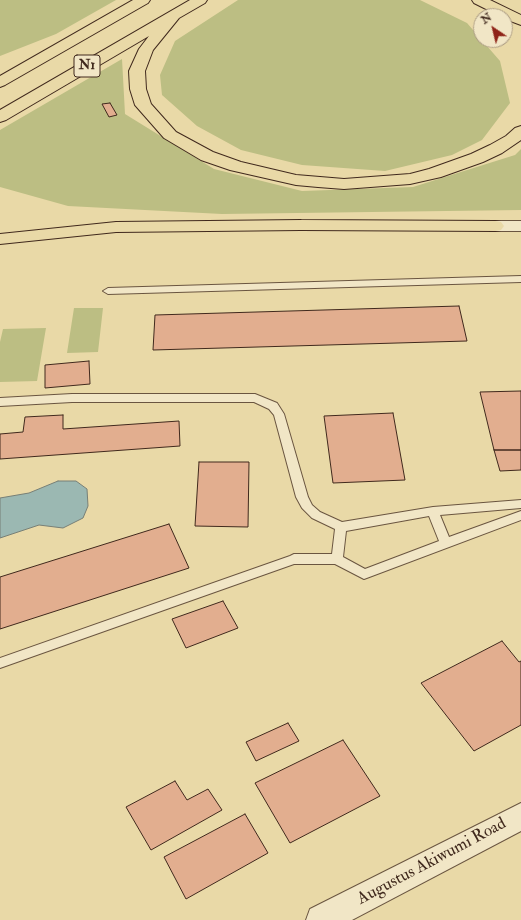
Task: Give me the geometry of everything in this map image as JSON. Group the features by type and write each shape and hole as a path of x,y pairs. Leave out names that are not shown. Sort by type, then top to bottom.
{"highway":[{"name":"N1","path":"0,82 143,0"},
{"name":"N1","path":"0,117 200,0"},
{"path":"485,3 521,21"},
{"path":"174,15 146,49 137,71 138,89 143,104 170,135 207,156 236,166 296,180 318,182 352,183 410,179 435,173 496,150 512,139 521,130"},
{"path":"513,28 521,36"},
{"path":"0,239 116,227 301,225 495,226"}],"street":[{"path":"495,226 521,226"},
{"name":"Augustus Akiwumi Road","path":"321,920 521,816"}],"lane":[{"path":"108,290 521,279"},
{"path":"0,402 72,398 255,398 273,406 279,414 302,497 308,508 316,515 341,527 432,511 521,504"},
{"path":"432,511 446,544"},
{"path":"0,663 294,559 337,559 364,574 521,515"},
{"path":"337,559 341,527"}],"green space":[{"path":"0,0 116,0 56,34 0,56"},
{"path":"238,0 420,0 467,23 473,30 473,48 489,48 500,61 510,103 482,140 452,155 385,171 302,165 241,150 197,126 162,95 160,75 175,41"},
{"path":"122,59 125,114 214,169 302,191 413,187 515,155 521,149 521,210 222,214 68,206 0,187 0,130"},
{"path":"74,308 103,308 98,352 67,353"},
{"path":"46,328 37,381 0,382 0,342 3,329"}],"water":[{"path":"58,481 76,481 87,489 88,506 83,518 63,528 39,525 0,538 0,498 29,493"}],"building":[{"path":"110,103 117,115 109,117 102,104"},
{"path":"459,306 467,341 153,350 155,315"},
{"path":"89,361 90,384 45,388 45,365"},
{"path":"521,391 521,450 494,450 480,392"},
{"path":"393,413 405,480 333,483 324,416"},
{"path":"63,415 63,429 179,421 180,446 0,459 0,434 23,432 25,417"},
{"path":"494,450 521,450 521,470 500,471"},
{"path":"199,462 249,462 248,527 195,526"},
{"path":"169,524 189,568 0,629 0,577"},
{"path":"223,601 238,628 186,648 172,619"},
{"path":"502,641 519,662 521,661 521,725 474,751 421,683"},
{"path":"288,723 299,741 256,761 246,742"},
{"path":"343,740 380,796 290,843 255,783"},
{"path":"175,781 187,800 208,789 222,810 151,850 126,807"},
{"path":"245,814 268,853 186,899 164,857"}]}
